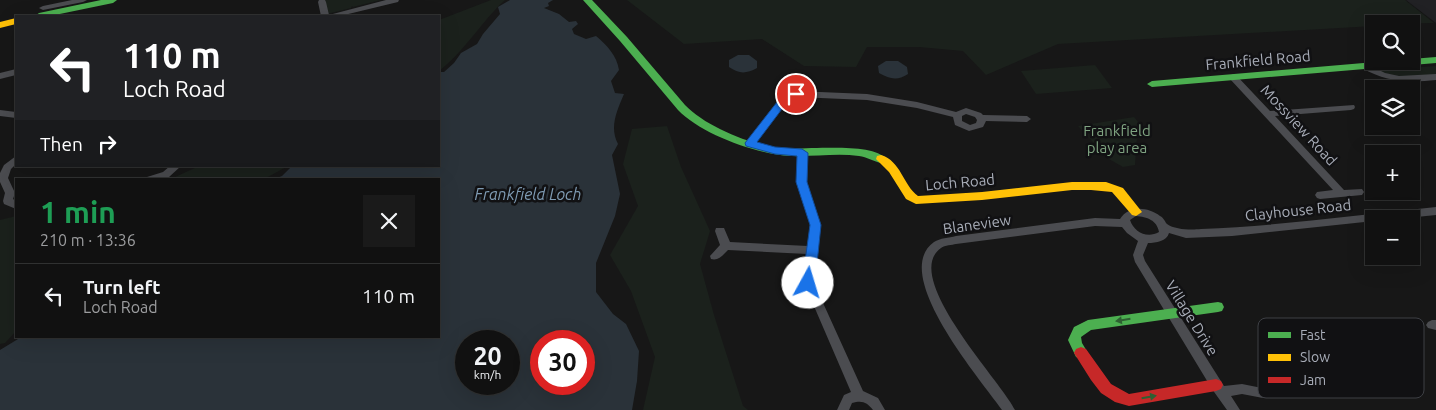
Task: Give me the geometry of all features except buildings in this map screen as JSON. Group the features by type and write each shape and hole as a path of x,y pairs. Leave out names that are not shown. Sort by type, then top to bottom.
{"street":[{"path":"42,10 83,0"},
{"path":"42,10 113,0"},
{"path":"336,15 395,0"},
{"name":"Loch Road","path":"587,0 606,18 679,105 697,121 750,143 775,151 802,153 850,152 876,156 891,164 899,175 908,195 916,200 982,196 1051,188 1100,186 1115,188 1125,197 1136,212"},
{"path":"322,2 325,15"},
{"path":"0,25 15,21"},
{"name":"Frankfield Road","path":"1420,61 1436,60"},
{"name":"Frankfield Road","path":"1152,84 1365,66"},
{"name":"Frankfield Road","path":"1374,70 1404,80 1436,77"},
{"path":"0,76 15,72"},
{"name":"Mossview Road","path":"1234,77 1341,193"},
{"path":"750,143 784,99 796,94 867,97 917,105 957,115 966,111 975,113 980,118 1027,120"},
{"path":"1269,114 1351,107"},
{"path":"0,113 15,116"},
{"path":"957,115 958,123 969,128 980,125 980,118"},
{"path":"802,153 802,182 815,225 808,283 858,396"},
{"path":"15,160 7,166 3,178 10,193 8,201 15,204"},
{"path":"154,178 166,175 175,167"},
{"path":"1320,195 1359,192"},
{"name":"Clayhouse Road","path":"1164,227 1186,234 1232,232 1436,211"},
{"path":"1136,212 1152,215 1160,220 1164,227 1164,234 1159,239 1144,239 1131,232 1125,223 1130,214 1136,212"},
{"name":"Blaneview","path":"1009,410 954,335 933,298 926,278 927,256 937,245 956,240 988,238 1095,222 1125,223"},
{"path":"720,231 726,246"},
{"name":"Village Drive","path":"1144,239 1138,255 1140,262 1234,410"},
{"path":"715,256 726,246 812,250"},
{"path":"1218,307 1088,325 1077,331 1074,337 1075,344 1107,391 1115,397 1129,400 1219,389 1242,389 1258,392"},
{"path":"843,410 848,399 858,396 870,399 879,410"}],"shaded area":[{"path":"1406,0 1436,0 1436,23"}],"green space":[{"path":"325,0 381,0 327,14"},
{"path":"491,0 505,0 449,63 440,70 440,20"},
{"path":"627,0 1405,0 1434,23 1420,23 1420,15 1365,15 1365,27 1058,44 986,75 963,51 919,47 867,47 856,67 804,66 762,39 684,44"},
{"path":"1095,65 1112,88 1036,94 1021,71"},
{"path":"1436,66 1436,76 1402,78 1382,73 1380,70 1420,70 1420,67"},
{"name":"Frankfield play area","path":"1134,117 1138,122 1135,165 1123,167 1109,159 1078,126"},
{"path":"667,126 681,167 710,231 700,264 743,406 748,410 643,410 655,357 631,291 610,255 638,206 623,164 632,129"},
{"path":"197,167 286,167 266,178 173,178"},
{"path":"15,216 15,332 5,343 0,344 0,220"}],"water":[{"name":"Frankfield Loch","path":"510,0 553,0 548,3 549,6 544,8 559,14 569,22 576,21 578,24 572,29 574,34 586,39 596,36 611,51 618,65 619,70 611,81 615,93 624,94 615,119 614,131 618,144 612,155 620,194 615,216 596,263 596,292 613,314 626,324 639,351 637,381 632,410 0,410 0,350 20,338 440,338 440,178 277,178 282,176 291,167 440,167 440,72 444,72 454,63 461,53 477,44 500,14 498,7"},
{"path":"738,55 749,55 757,61 757,68 743,72 729,67 729,60"},
{"path":"886,61 898,61 907,67 908,74 900,78 894,78 879,73 878,66"}],"traffic: fast":[{"path":"44,15 113,0"},
{"path":"587,0 624,39 681,108 697,121 736,138 776,151 802,153 844,151 857,152 881,159"},
{"path":"1152,84 1436,60"},
{"path":"1081,353 1076,344 1075,337 1079,331 1088,325 1218,307"}],"traffic: slow":[{"path":"0,25 15,21"},
{"path":"881,159 893,169 906,191 916,200 982,196 1072,186 1106,186 1119,191 1136,212"}],"traffic: jam":[{"path":"1081,353 1106,388 1112,393 1129,400 1216,385"}],"route":[{"path":"796,94 784,99 750,143 775,151 802,153 802,182 815,225 808,283"}]}
